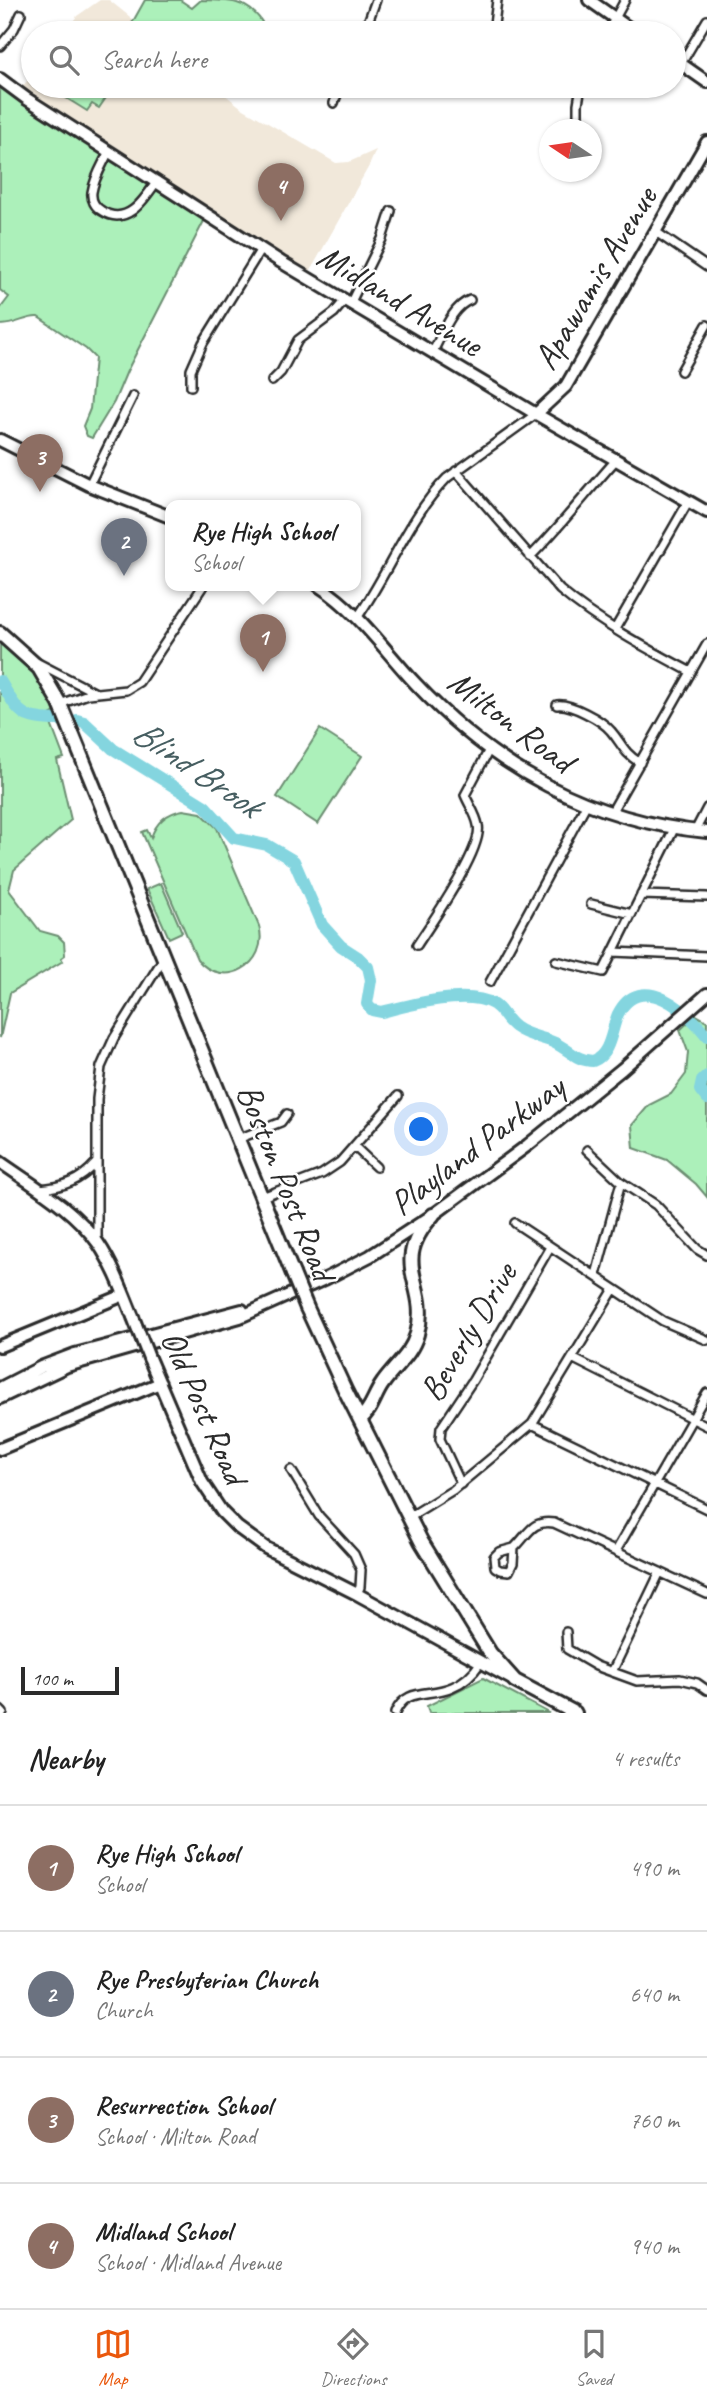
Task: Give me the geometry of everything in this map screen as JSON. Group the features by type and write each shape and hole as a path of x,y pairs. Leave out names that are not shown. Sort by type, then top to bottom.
{"main road":[{"name":"Boston Post Road","path":"0,633 32,660 45,676 60,704 307,1308 409,1517 440,1573 498,1663 515,1681 575,1713"},
{"path":"359,1419 370,1408 385,1380 409,1352 416,1336 420,1312 411,1254 419,1231 433,1215"}],"street":[{"path":"368,21 376,0"},
{"path":"494,21 497,0"},
{"path":"589,0 619,21"},
{"path":"616,19 625,0"},
{"path":"0,46 21,14"},
{"path":"686,49 707,20"},
{"path":"686,67 707,82"},
{"name":"Midland Avenue","path":"0,79 21,95"},
{"name":"Midland Avenue","path":"26,98 347,302 707,512"},
{"path":"334,103 336,98"},
{"path":"578,119 579,98"},
{"name":"Apawamis Avenue","path":"357,618 374,595 427,501 456,471 536,414 566,386 707,142"},
{"path":"109,151 92,191 94,202 103,212 117,217 131,213 158,181"},
{"path":"272,381 281,372 298,340 347,302 382,239 391,211"},
{"path":"656,232 707,267"},
{"path":"191,386 191,370 203,343 261,249"},
{"path":"432,353 454,313 461,304 470,300"},
{"path":"681,371 707,325"},
{"path":"89,485 133,396"},
{"path":"0,440 89,485 165,515"},
{"path":"530,556 562,525 581,498 616,460"},
{"path":"456,471 560,590 615,629 691,673"},
{"path":"615,629 688,502"},
{"path":"60,704 80,696 126,690 139,682 200,591"},
{"name":"Milton Road","path":"326,591 357,618 456,722 549,788 611,813 674,829 707,832"},
{"path":"611,813 707,645"},
{"path":"32,660 96,694"},
{"path":"557,705 565,705 609,728 626,754 640,763"},
{"path":"417,945 466,864 477,839 479,826 466,795 490,748"},
{"path":"490,982 586,805"},
{"path":"695,831 707,808"},
{"path":"556,961 603,972 674,829"},
{"path":"641,895 707,897"},
{"path":"591,904 632,914"},
{"path":"613,952 707,956"},
{"name":"Old Post Road","path":"164,959 114,1038 101,1067 97,1099 97,1242 124,1295 202,1482 222,1512 256,1542 515,1681"},
{"name":"Playland Parkway","path":"0,1398 45,1375 90,1358 225,1322 348,1267 433,1215 565,1116 707,995"},
{"path":"262,1197 322,1174 340,1162 398,1096"},
{"path":"238,1139 281,1122 287,1114"},
{"path":"355,1147 376,1167"},
{"path":"587,1150 621,1182 656,1205 697,1249 707,1255"},
{"path":"0,1162 79,1220 97,1242"},
{"path":"38,1189 68,1185 84,1175 97,1162"},
{"path":"596,1275 621,1182"},
{"path":"515,1223 663,1321 707,1340"},
{"name":"Beverly Drive","path":"461,1484 440,1439 441,1428 473,1380 550,1247"},
{"path":"409,1517 461,1484 532,1424 614,1289"},
{"path":"0,1346 124,1295"},
{"name":"Playland Parkway","path":"0,1386 64,1358 99,1347 259,1307"},
{"path":"572,1358 707,1426"},
{"path":"0,1404 45,1375"},
{"path":"0,1449 160,1383"},
{"path":"616,1551 707,1393"},
{"path":"532,1424 707,1509"},
{"path":"290,1470 319,1516 354,1554 361,1570 357,1594"},
{"path":"514,1548 531,1527 545,1521 554,1523 707,1594"},
{"path":"612,1672 660,1572"},
{"path":"566,1632 567,1649 596,1666 636,1681 690,1681 707,1690"},
{"path":"395,1713 400,1702 414,1694 452,1688 471,1677 481,1662"}],"shaded area":[{"path":"100,0 109,0 135,21 73,21"},
{"path":"32,98 229,98 336,163 349,162 376,150 308,275"}],"green space":[{"path":"145,0 180,0 192,8 201,0 228,1 244,5 261,21 133,21"},
{"path":"0,83 206,217 127,371 114,402 92,438 87,436 83,426 90,409 95,358 38,317 0,325 0,309 9,297 0,290"},
{"path":"66,98 106,98 99,108 92,104 87,111"},
{"path":"0,638 40,676 39,681 46,689 55,712 48,716 64,758 57,760 71,820 14,870 9,890 40,931 58,936 64,942 65,955 61,958 63,961 10,993 0,1038"},
{"path":"320,729 362,756 318,824 277,797"},
{"path":"183,810 201,813 217,828 259,926 261,940 258,952 242,969 231,973 219,973 197,959 142,832 147,830 151,838 162,819"},
{"path":"161,883 182,932 169,938 147,889"},
{"path":"696,1015 707,1021 707,1197 667,1160 634,1148 632,1125 649,1105 671,1094 686,1074 688,1052 680,1030"},
{"path":"483,1678 549,1713 429,1713 427,1706"}],"waterway":[{"name":"Blind Brook","path":"0,681 22,712 35,718 58,720"},
{"name":"Blind Brook","path":"77,720 84,722 113,749 205,806 234,838 267,845 294,861 322,925 341,946 368,967 371,980 367,1004 372,1010 382,1012 422,1002 454,998 482,1000 496,1006 520,1030 555,1043 582,1059 593,1061 604,1053 618,1014 628,1001 639,995 651,995 677,1007 707,1036"},
{"name":"Blind Brook","path":"707,1076 702,1081 700,1090 707,1099"}],"place":[{"name":"Midland School","path":"281,221"},
{"name":"Resurrection School","path":"40,492"},
{"name":"Rye Presbyterian Church","path":"124,576"},
{"name":"Rye High School","path":"263,672"}]}
